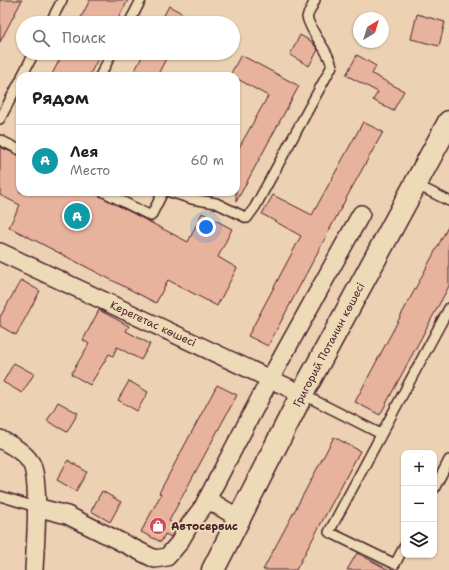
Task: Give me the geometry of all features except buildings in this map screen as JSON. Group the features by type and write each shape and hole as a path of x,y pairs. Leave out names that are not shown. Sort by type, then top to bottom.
{"street":[{"name":"Григорий Потанин көшесі","path":"213,570 302,394 449,122"},
{"path":"36,507 67,515 155,559 167,557 179,543 190,524 203,508 270,379 361,214"},
{"name":"Керегетас көшесі","path":"1,255 302,394"},
{"path":"0,439 16,448 31,464 36,481 34,570"},
{"path":"207,499 240,519"}],"lane":[{"path":"54,16 62,0"},
{"path":"132,16 141,0"},
{"path":"183,196 216,203 247,218 255,207 332,66 329,56 310,28 307,17 314,0"},
{"path":"24,72 30,60"},
{"path":"102,72 108,60"},
{"path":"0,119 16,89"},
{"path":"0,140 16,148"},
{"path":"415,184 449,201"},
{"path":"112,196 151,216 161,196"},
{"path":"401,553 395,564 329,532 380,434 449,308"},
{"path":"302,394 380,434"},
{"path":"436,486 449,460"},
{"path":"0,496 36,507"}],"place":[{"name":"Лея","path":"77,216"},
{"name":"Автосервис","path":"158,526"}]}
